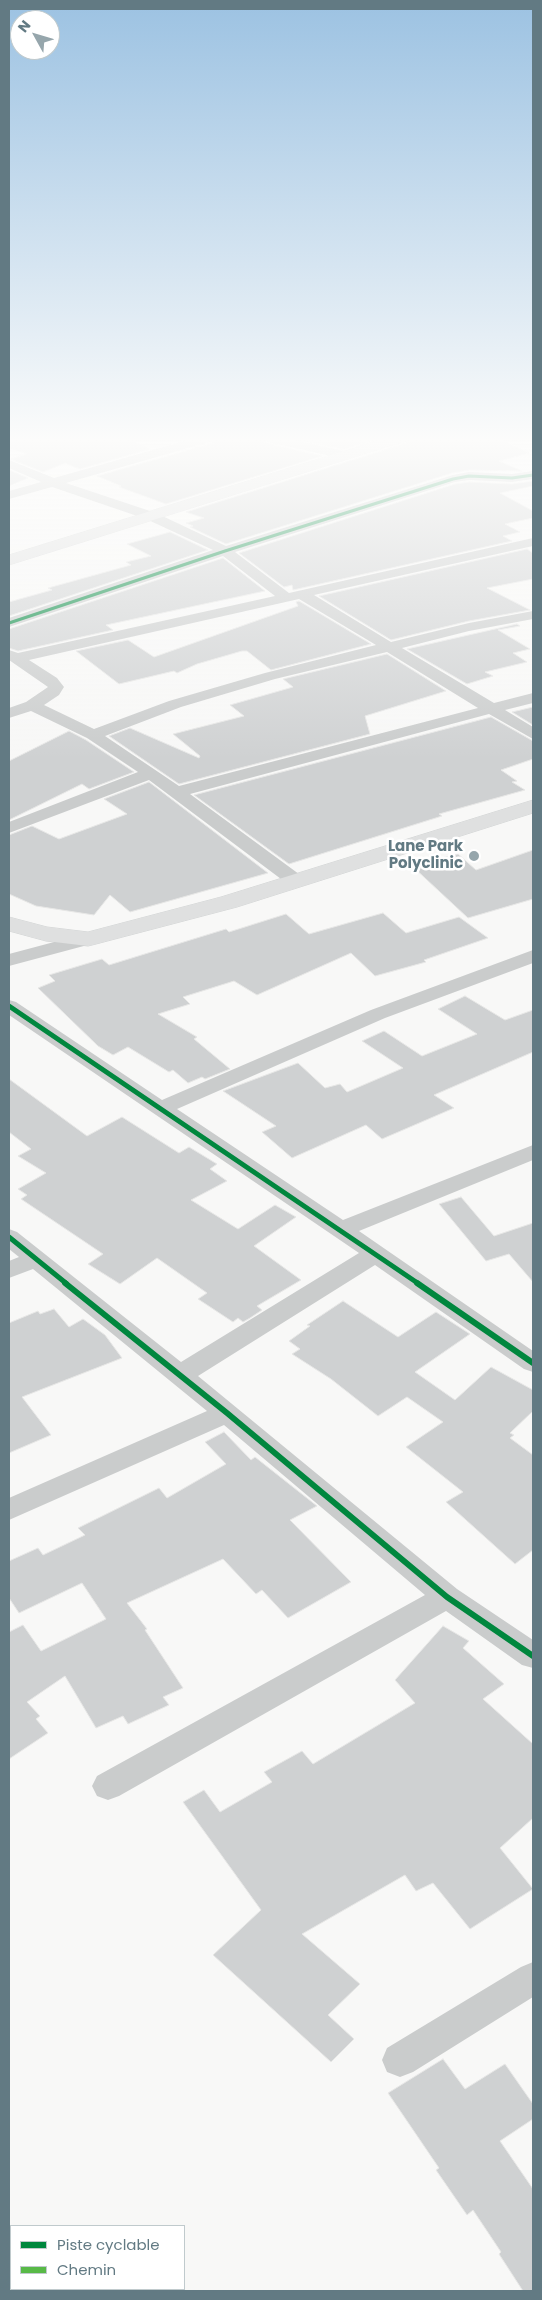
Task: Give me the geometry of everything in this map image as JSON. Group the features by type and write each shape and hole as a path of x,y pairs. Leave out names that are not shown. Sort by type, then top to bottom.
{"street":[{"path":"9,560 60,544"},
{"path":"211,544 225,551 284,596"},
{"path":"9,622 246,544"},
{"path":"12,656 522,544"},
{"path":"300,593 386,647 533,734"},
{"path":"93,735 175,704 270,676 386,647 533,615"},
{"path":"9,713 32,705 53,692 56,687 52,681 12,656"},
{"path":"176,792 533,698"},
{"path":"32,705 93,735 151,773 296,881"},
{"path":"9,828 151,773"},
{"path":"9,960 152,924 296,881 533,806"},
{"path":"9,924 46,934 88,939"},
{"path":"160,1109 378,1014 533,956"},
{"path":"9,1006 341,1230 533,1363"},
{"path":"341,1230 533,1152"},
{"path":"9,1237 227,1413 447,1597 531,1651"},
{"path":"180,1375 375,1254"},
{"path":"9,1270 36,1259"},
{"path":"9,1510 227,1413"},
{"path":"108,1786 447,1597"},
{"path":"400,2060 533,1978"}],"building":[{"path":"128,544 196,544 208,550 9,616 9,602 52,590 48,588 131,565 126,562 151,556"},
{"path":"266,544 497,544 293,590 292,585 284,587 239,553"},
{"path":"527,549 533,553 533,579 487,588 530,610 469,621 391,640 319,596"},
{"path":"223,558 265,591 106,625 113,630 18,651 9,648 9,629"},
{"path":"299,601 371,644 271,670 247,651 242,651 197,664 177,673 174,671 119,684 76,651 128,640 154,657 298,606 296,602"},
{"path":"517,624 520,626 498,630 530,649 513,653 527,662 485,672 493,676 467,684 407,649"},
{"path":"387,654 446,691 365,716 370,734 179,784 109,736 130,728 199,758 200,756 173,734 244,716 230,705 293,687 283,679"},
{"path":"533,707 533,725 512,712"},
{"path":"491,717 533,741 533,759 501,770 517,781 512,782 525,790 439,814 442,816 289,864 194,795"},
{"path":"69,731 134,772 89,789 82,784 9,820 9,761"},
{"path":"149,782 268,873 130,912 110,895 94,915 36,906 9,894 9,835 32,826 59,839 127,814 104,799"},
{"path":"533,850 533,899 468,918 411,865 458,854 476,870"},
{"path":"383,913 406,933 459,917 488,938 424,960 426,962 375,976 351,953 257,995 234,981 183,997 190,1004 158,1014 197,1037 194,1039 230,1069 205,1079 202,1077 188,1083 173,1070 169,1072 128,1047 113,1055 98,1046 38,988 55,981 49,975 102,959 109,965 226,929 229,932 286,914 309,934"},
{"path":"465,996 505,1020 533,1010 533,1052 434,1095 454,1108 382,1139 366,1125 292,1158 262,1132 276,1126 223,1091 298,1063 325,1088 340,1084 347,1092 403,1068 362,1041 384,1031 422,1056 477,1034 438,1009"},
{"path":"9,1079 87,1136 122,1117 179,1153 189,1147 217,1164 210,1169 227,1181 191,1200 238,1229 275,1205 296,1217 254,1246 301,1280 257,1306 262,1310 250,1318 243,1322 238,1318 233,1322 198,1299 207,1293 157,1258 120,1284 88,1264 103,1254 21,1199 27,1195 18,1189 46,1173 18,1156 31,1149 9,1132"},
{"path":"461,1197 494,1236 533,1223 533,1282 509,1254 486,1261 439,1204"},
{"path":"343,1301 398,1337 436,1312 470,1334 415,1372 455,1400 491,1367 533,1390 533,1411 510,1433 514,1435 510,1438 533,1455 533,1550 515,1564 446,1502 463,1492 406,1447 443,1422 407,1397 378,1416 331,1379 292,1354 300,1349 289,1341 310,1326 307,1325"},
{"path":"54,1309 69,1327 83,1319 105,1335 122,1358 22,1397 51,1435 9,1453 9,1323 38,1311 40,1314"},
{"path":"224,1432 251,1460 255,1457 317,1506 290,1520 351,1582 288,1618 262,1590 256,1594 223,1559 127,1603 147,1629 145,1630 183,1688 163,1697 169,1705 128,1724 123,1716 96,1728 65,1676 27,1702 40,1716 36,1719 48,1733 9,1759 9,1632 23,1625 41,1651 106,1619 82,1583 19,1613 9,1598 9,1561 38,1548 43,1555 85,1535 78,1528 159,1488 167,1498 226,1464 205,1442"},
{"path":"443,1626 469,1641 463,1648 504,1684 483,1699 533,1744 533,1818 500,1848 533,1889 470,1929 433,1883 416,1891 405,1875 302,1934 360,1984 328,2015 354,2039 331,2062 213,1955 261,1910 183,1802 204,1790 220,1812 272,1782 264,1772 302,1751 313,1764 415,1703 395,1680"},
{"path":"443,2059 465,2089 505,2064 533,2104 533,2119 500,2141 533,2189 533,2291 523,2291 499,2254 501,2252 473,2210 467,2215 436,2170 439,2168 388,2093"}],"cycle path":[{"path":"9,623 246,544"},
{"path":"9,1006 341,1230 533,1363"},
{"path":"9,1237 227,1413 447,1597 533,1656"}],"place":[{"name":"Lane Park Polyclinic","path":"474,856"}]}
